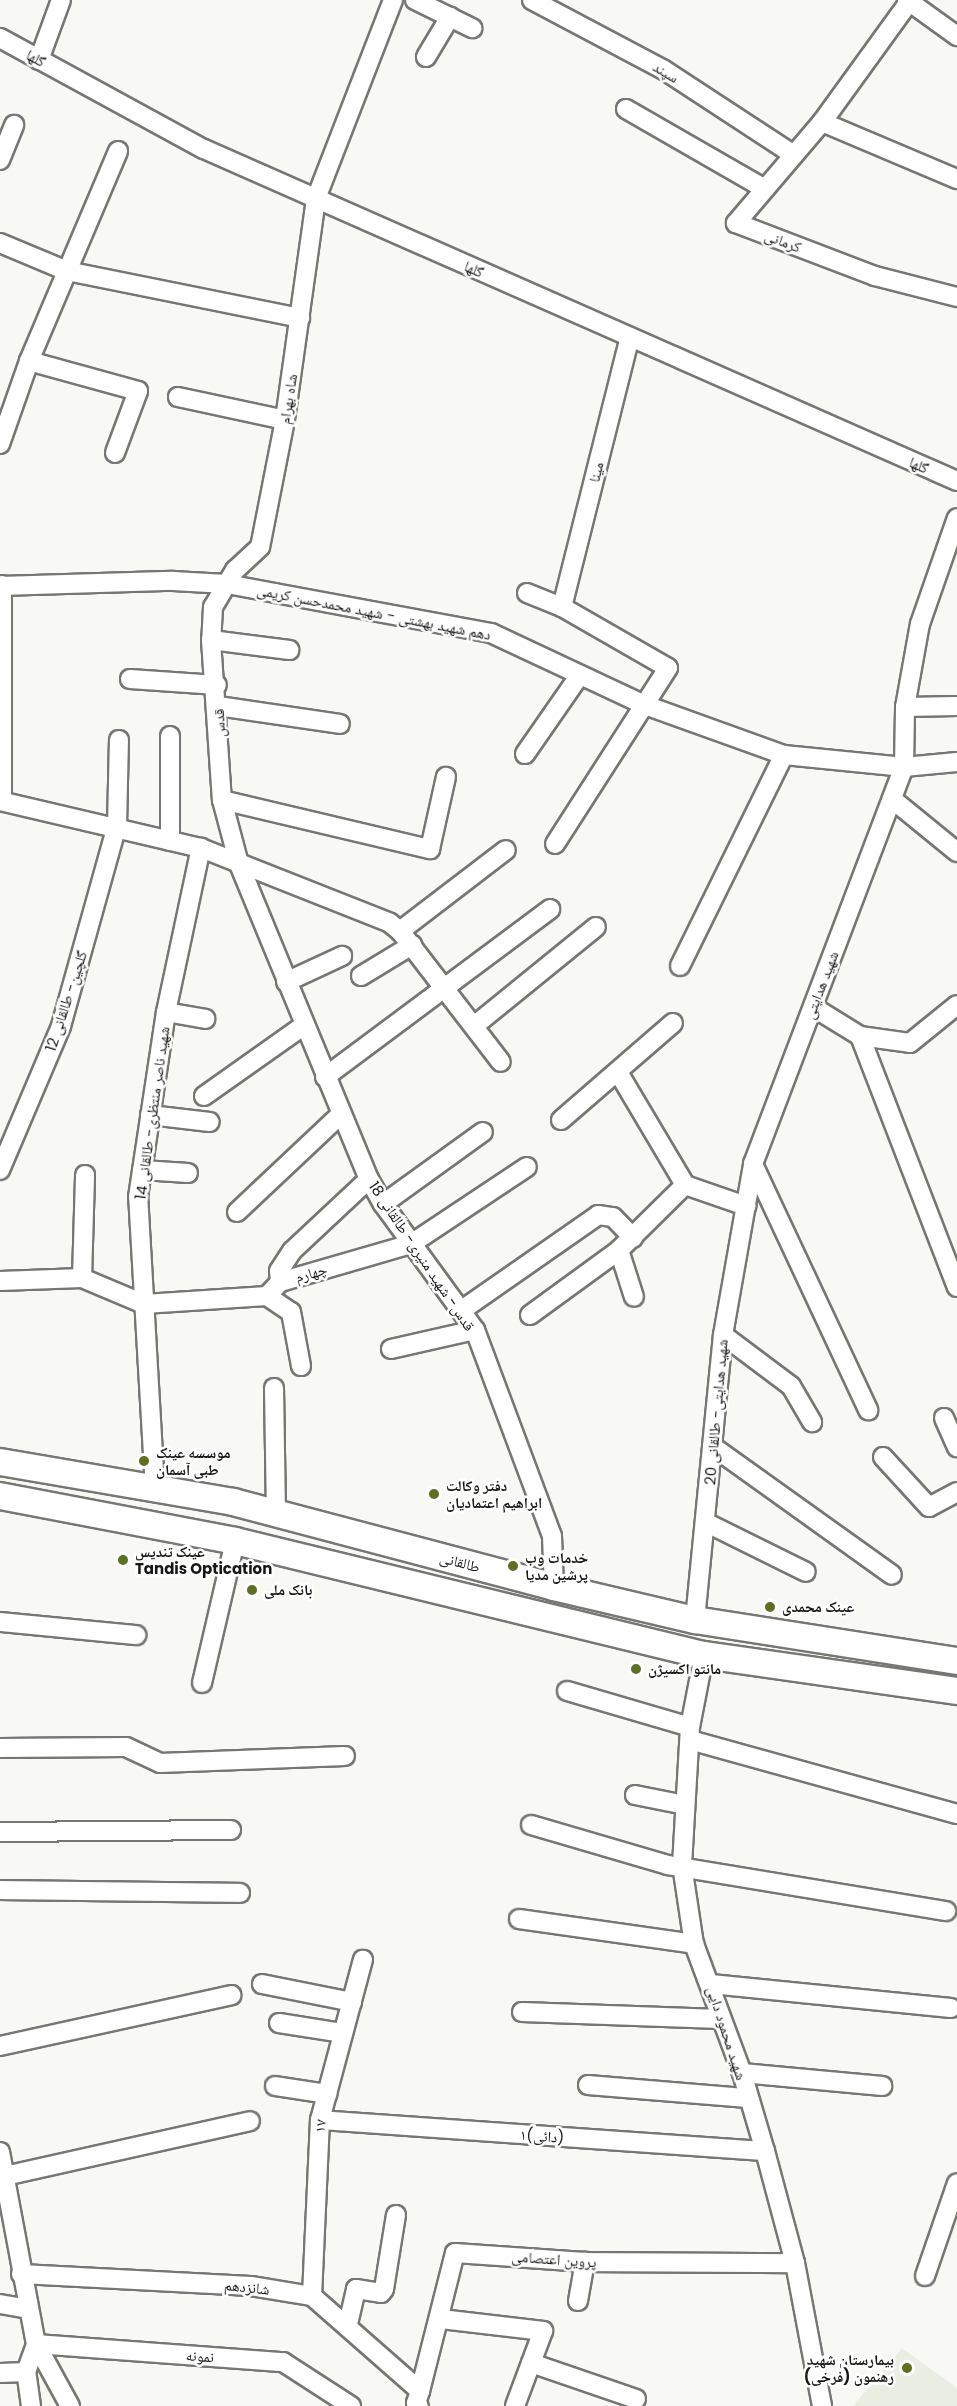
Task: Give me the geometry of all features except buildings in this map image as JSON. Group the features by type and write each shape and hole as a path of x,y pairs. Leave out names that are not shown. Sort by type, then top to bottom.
{"main road":[{"name":"طالقانی","path":"0,1462 276,1512 554,1587 695,1620 957,1661"},
{"path":"0,1496 235,1541 704,1655 957,1691"}],"street":[{"path":"39,60 61,0"},
{"name":"شاه بهرام","path":"227,584 260,547 285,420 316,199 393,0"},
{"path":"415,0 472,28"},
{"name":"سپند","path":"532,0 664,70 794,155"},
{"path":"908,1 957,36"},
{"name":"کرمانی","path":"908,1 822,122 736,223 875,276 957,297"},
{"path":"426,57 450,17"},
{"name":"گلها","path":"0,38 204,149 957,481"},
{"path":"626,109 765,189"},
{"path":"822,122 957,179"},
{"path":"0,160 14,125"},
{"path":"0,444 29,361 118,151"},
{"path":"0,243 67,271 300,318"},
{"name":"مینا","path":"562,607 630,337"},
{"path":"29,361 138,391 115,453"},
{"path":"178,396 285,420"},
{"name":"شهید هدایتی","path":"746,1206 753,1164 904,767 905,707 920,624 953,545 957,518"},
{"name":"دهم شهید بهشتی - شهید محمدحسن کریمی","path":"1,585 227,584 491,633 645,705 784,755 904,767 957,762"},
{"name":"قدس","path":"227,584 213,607 212,640 217,685 222,800 239,864"},
{"path":"1,585 1,801 117,826 201,848 395,927 412,945 501,1062"},
{"path":"527,593 562,607 668,668 555,844"},
{"path":"212,640 289,650"},
{"path":"525,754 580,675"},
{"path":"130,679 217,685"},
{"path":"218,706 340,724"},
{"path":"905,707 957,706"},
{"path":"170,736 170,841"},
{"name":"گلچین- طالقانی 12","path":"0,1170 61,1026 117,826 119,740"},
{"path":"680,966 784,755"},
{"path":"222,800 430,849 446,777"},
{"path":"892,799 957,852"},
{"name":"شهید ناصر منتظری- طالقانی 14","path":"155,1489 138,1197 166,1012 201,848"},
{"path":"395,927 506,850"},
{"name":"قدس- شهید منیری- طالقانی 18","path":"239,864 303,1026 369,1179 383,1204 411,1244 475,1330 552,1536 554,1587"},
{"path":"326,1077 446,990 550,909"},
{"path":"474,1026 596,927"},
{"path":"361,976 412,945"},
{"path":"286,982 342,956"},
{"path":"813,1006 860,1036 910,1043 957,1005"},
{"path":"166,1012 205,1018"},
{"path":"561,1120 674,1023"},
{"path":"204,1096 303,1026"},
{"path":"860,1036 957,1287"},
{"path":"618,1072 685,1185 746,1206"},
{"path":"237,1212 341,1114"},
{"path":"150,1115 210,1122"},
{"path":"383,1204 483,1132"},
{"path":"753,1164 868,1410"},
{"name":"چهارم","path":"267,1296 280,1282 411,1244 527,1167"},
{"path":"142,1170 188,1173"},
{"path":"82,1278 85,1175"},
{"path":"280,1282 279,1271 292,1251 369,1179"},
{"path":"530,1315 626,1244 685,1185"},
{"name":"شهید هدایتی- طالقانی 20","path":"695,1620 707,1523 723,1335 746,1206"},
{"path":"462,1311 605,1213 626,1244 634,1297"},
{"path":"0,1281 82,1278 144,1304 267,1296 291,1312 301,1366"},
{"path":"391,1349 475,1330"},
{"path":"723,1335 790,1386 812,1422"},
{"path":"274,1388 276,1512"},
{"path":"944,1418 957,1447"},
{"path":"712,1446 892,1575"},
{"path":"883,1457 929,1508 957,1492"},
{"path":"707,1523 806,1572"},
{"path":"202,1683 235,1541"},
{"path":"0,1622 136,1635"},
{"name":"شهید محمود دایی","path":"704,1655 690,1733 682,1865 694,1944 711,1984 720,2019 742,2073 747,2098 765,2151 795,2263 822,2406"},
{"path":"567,1691 690,1733 957,1814"},
{"path":"0,1748 126,1747 160,1763 345,1756"},
{"path":"635,1795 685,1805"},
{"path":"531,1825 653,1862 682,1865 946,1911"},
{"path":"0,1832 231,1830"},
{"path":"0,1890 240,1893"},
{"path":"519,1919 694,1944"},
{"name":"۱۷","path":"312,2296 320,2120 363,1960"},
{"path":"262,1984 352,2002"},
{"path":"711,1984 951,2008"},
{"path":"0,2046 231,1995"},
{"path":"522,2012 720,2019"},
{"path":"279,2023 343,2033"},
{"path":"742,2073 882,2086"},
{"path":"588,2085 747,2098"},
{"path":"275,2086 327,2094"},
{"name":"۱(دائی)","path":"320,2120 765,2151"},
{"path":"3,2177 250,2121"},
{"path":"0,2152 27,2309 36,2344 70,2406"},
{"path":"925,2276 957,2183"},
{"path":"348,2324 356,2289 381,2293 384,2289 396,2215"},
{"name":"پروین اعتصامی","path":"417,2402 441,2319 456,2253 585,2262 795,2263"},
{"path":"578,2301 585,2262"},
{"name":"شانزدهم","path":"21,2274 251,2286 312,2296 348,2324 417,2402"},
{"path":"0,2304 27,2309"},
{"path":"441,2319 543,2331 515,2406"},
{"path":"31,2406 26,2372 36,2344"},
{"name":"نمونه","path":"36,2344 282,2362 351,2406"},
{"path":"531,2363 636,2398"},
{"path":"0,2373 26,2372"}],"shaded area":[{"name":"بیمارستان شهید رهنمون (فرخی)","path":"902,2348 957,2388 957,2406 853,2406"}],"place":[{"name":"موسسه عینک طبی آسمان","path":"144,1461"},
{"name":"دفتر وکالت ابراهیم اعتمادیان","path":"434,1494"},
{"name":"عینک تندیس Tandis Optication","path":"123,1560"},
{"name":"خدمات وب پرشین مدیا","path":"513,1566"},
{"name":"بانک ملی","path":"252,1590"},
{"name":"عینک محمدی","path":"770,1607"},
{"name":"مانتو اكسيژن","path":"636,1669"},
{"name":"بیمارستان شهید رهنمون (فرخی)","path":"907,2368"}]}
